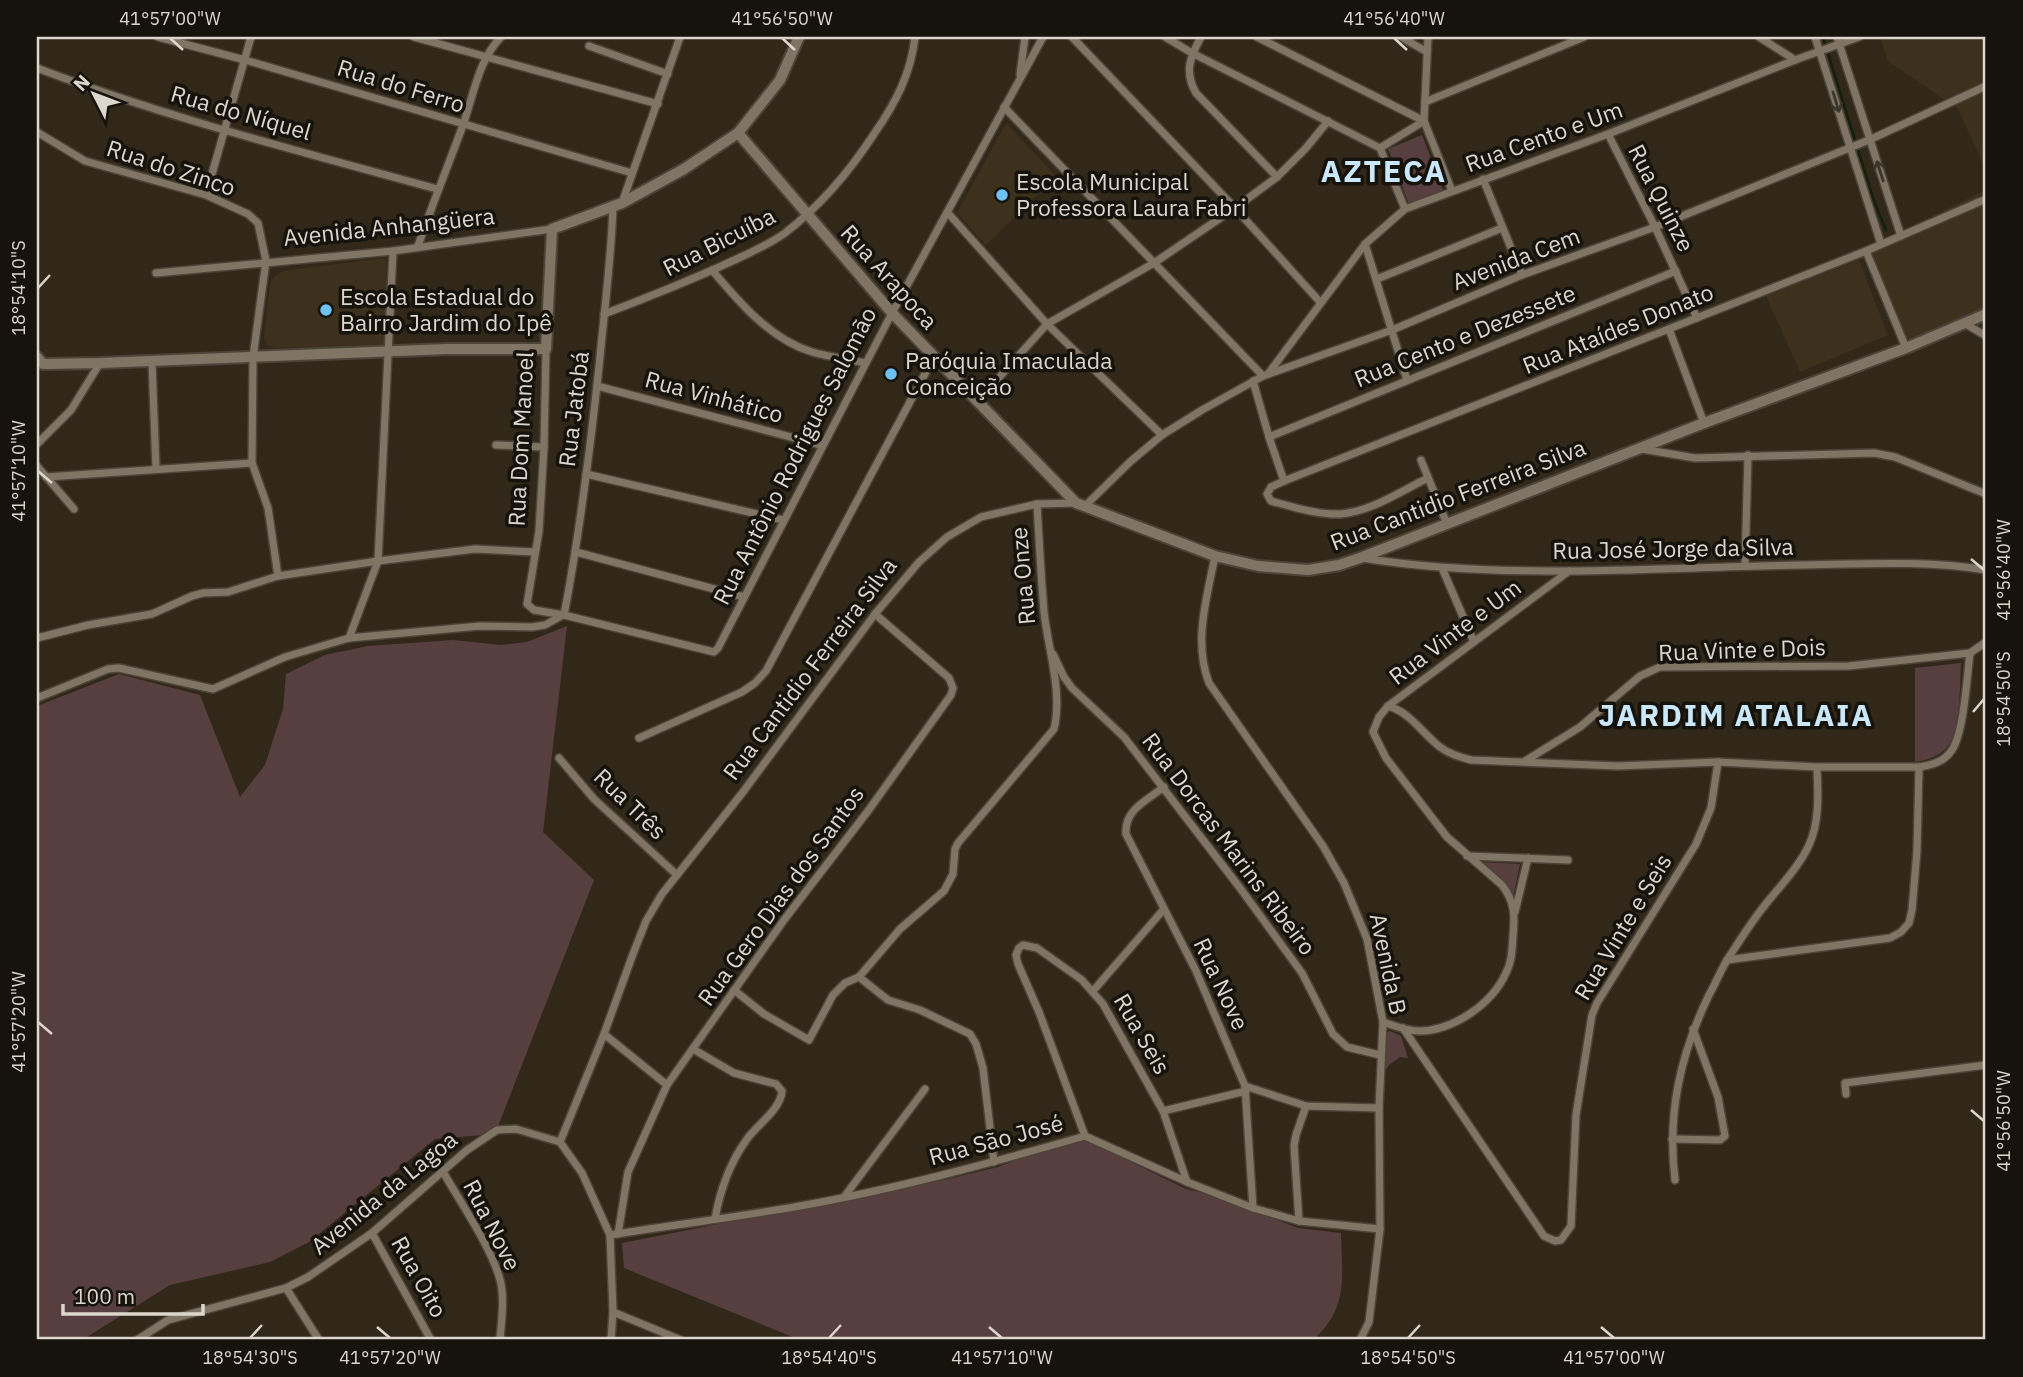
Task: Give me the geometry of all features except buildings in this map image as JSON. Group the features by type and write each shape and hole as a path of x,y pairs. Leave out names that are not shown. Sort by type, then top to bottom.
{"street":[{"name":"Rua do Ferro","path":"158,37 632,173"},
{"path":"206,195 251,37"},
{"path":"414,37 658,104"},
{"path":"418,247 485,56 501,37"},
{"name":"Rua Jatobá","path":"564,615 576,552 617,205 658,104 680,37"},
{"name":"Avenida Anhangüera","path":"156,273 393,251 552,229 617,205 684,169 738,133 780,80 799,37"},
{"name":"Rua Bicuíba","path":"604,314 675,288 769,243 806,216 862,152 884,120 903,87 913,56 915,37"},
{"path":"1020,79 1025,37"},
{"name":"Rua Antônio Rodrigues Salomão","path":"529,607 714,652 891,313 1043,37"},
{"path":"1072,37 1235,208 1320,302"},
{"path":"1165,37 1380,148 1405,209"},
{"path":"1201,37 1192,53 1188,70 1190,83 1196,93 1277,177"},
{"path":"1257,37 1424,121"},
{"path":"1401,37 1427,52"},
{"path":"1428,37 1424,121 1452,191"},
{"path":"1425,102 1584,37"},
{"path":"1759,37 1795,60"},
{"path":"1815,37 1881,244"},
{"name":"Rua Cento e Um","path":"1265,375 1365,244 1405,209 1821,52 1838,40 1859,37"},
{"path":"1838,40 1901,236"},
{"path":"589,46 668,74"},
{"name":"Rua do Níquel","path":"37,68 84,86 224,130 437,190"},
{"name":"Avenida Cem","path":"1081,504 1162,435 1265,375 1392,330 1521,275 1656,227 1849,148 1986,86"},
{"path":"1004,107 1265,375"},
{"path":"977,402 1047,324 1154,263 1235,208 1277,177 1328,121"},
{"path":"1380,148 1424,121"},
{"name":"Rua do Zinco","path":"37,132 60,148 85,160 206,195 254,218 261,228 265,261"},
{"name":"Rua Arapoca","path":"738,133 891,313 1081,504"},
{"name":"Rua Quinze","path":"1608,134 1656,227 1697,318"},
{"path":"1483,179 1521,275"},
{"name":"Rua Ataídes Donato","path":"1428,478 1365,509 1341,514 1292,507 1271,501 1267,494 1271,487 1284,481 1866,251 1986,200"},
{"path":"948,213 1047,324 1162,435"},
{"path":"1377,279 1502,228"},
{"name":"Rua Dom Manoel","path":"529,607 527,600 535,552 544,447 552,229"},
{"path":"1365,244 1407,380"},
{"path":"349,638 378,561 393,251"},
{"path":"1866,251 1906,348"},
{"path":"265,261 253,357 253,463 268,508 278,576"},
{"path":"712,270 758,319 793,344 811,351 865,363"},
{"name":"Rua Cento e Dezessete","path":"1269,437 1676,271"},
{"name":"Rua Cantidio Ferreira Silva","path":"560,1142 646,921 662,894 743,792 875,614 919,562 947,537 981,517 1037,504 1081,504 1216,556 1258,566 1308,570 1339,565 1704,423 1906,348 1986,314"},
{"path":"1964,323 1986,337"},
{"path":"1669,329 1704,423"},
{"path":"39,362 152,362 389,352 546,349"},
{"path":"639,738 742,692 766,671 934,357"},
{"path":"152,362 156,469"},
{"path":"37,444 71,410 100,363"},
{"path":"1253,381 1284,481"},
{"name":"Rua Vinhático","path":"597,386 821,445"},
{"path":"496,445 544,447"},
{"path":"1639,449 1695,457 1874,453 1895,457 1986,494"},
{"path":"1745,566 1748,456"},
{"path":"1421,460 1447,524"},
{"path":"46,477 253,463"},
{"path":"37,467 75,509"},
{"path":"586,474 783,520"},
{"name":"Rua Onze","path":"1037,504 1044,613 1049,645"},
{"path":"37,638 88,625 152,614 192,596 228,592 278,576 475,550 535,552"},
{"path":"576,552 744,597"},
{"name":"Avenida B","path":"1216,556 1203,616 1204,670 1209,682 1323,846 1344,883 1367,939 1383,1022 1379,1108 1380,1228 1369,1322 1360,1340"},
{"name":"Rua José Jorge da Silva","path":"1360,558 1477,571 1945,565 1986,570"},
{"path":"1442,568 1474,642"},
{"name":"Rua Vinte e Um","path":"1466,856 1447,837 1386,758 1373,732 1379,717 1388,706 1569,571"},
{"name":"Rua Gero Dias dos Santos","path":"614,1235 628,1172 667,1085 784,920 868,811 951,695 953,688 949,678 875,614"},
{"path":"37,698 108,669 119,668 213,689 285,657 349,638 480,626 532,627 545,625 564,615"},
{"name":"Rua Vinte e Dois","path":"1525,761 1580,727 1640,676 1660,667 1849,666 1970,653 1986,642"},
{"path":"734,990 764,1014 808,1040 833,995 845,983 859,977 900,929 944,891 953,874 958,843 1054,729 1056,718 1049,645"},
{"name":"Rua Dorcas Marins Ribeiro","path":"1049,645 1072,688 1124,737 1302,973 1333,1034 1347,1047 1380,1055"},
{"path":"1388,706 1402,711 1441,748 1471,760 1618,766 1718,762 1817,766 1930,766 1945,758 1958,738 1970,653"},
{"name":"Rua Três","path":"559,758 594,799 677,875"},
{"name":"Rua Vinte e Seis","path":"1403,1028 1544,1236 1555,1241 1561,1240 1571,1226 1576,1115 1592,1015 1696,844 1711,808 1718,762"},
{"path":"1675,1180 1673,1111 1681,1067 1693,1029 1726,960 1810,845 1818,802 1817,766"},
{"path":"1726,960 1890,938 1901,932 1909,923 1912,910 1917,851 1919,767"},
{"name":"Rua Nove","path":"1164,787 1133,810 1125,825 1126,834 1196,971 1245,1089 1253,1208"},
{"path":"1466,856 1568,860"},
{"path":"1466,856 1509,894 1515,913"},
{"path":"1383,1022 1419,1031 1438,1028 1473,1011 1498,987 1508,971 1512,956 1515,913 1528,858"},
{"path":"1093,991 1164,909"},
{"name":"Rua Seis","path":"1085,1136 1018,964 1016,955 1019,948 1030,945 1037,948 1093,991 1103,1004 1163,1111 1187,1182"},
{"path":"859,977 888,1000 920,1010 970,1034 983,1068 995,1162"},
{"path":"1672,1139 1720,1140 1725,1136 1718,1097 1693,1029"},
{"path":"604,1034 667,1085"},
{"path":"694,1049 734,1073 776,1084 782,1091 778,1103 747,1139 729,1168 719,1193 715,1219"},
{"path":"1846,1094 1845,1083 1986,1065"},
{"path":"843,1197 925,1089"},
{"path":"1163,1111 1245,1089 1306,1106 1379,1108"},
{"path":"1299,1221 1294,1146 1306,1106"},
{"name":"Avenida da Lagoa","path":"137,1340 169,1320 286,1288 332,1262 372,1233 442,1170 497,1130 516,1129 560,1142"},
{"name":"Rua São José","path":"614,1235 843,1197 995,1162 1085,1136 1187,1182 1253,1208 1299,1221 1380,1228"},
{"path":"560,1142 582,1173 614,1235 611,1340"},
{"name":"Rua Nove","path":"442,1170 500,1276 503,1292 500,1340"},
{"name":"Rua Oito","path":"372,1233 431,1340"},
{"path":"286,1288 319,1340"},
{"path":"613,1312 681,1340"}],"shaded area":[{"path":"1880,37 1986,37 1986,170 1958,109 1888,61"},
{"name":"Escola Municipal Professora Laura Fabri","path":"1006,123 1056,176 986,245 957,213"},
{"path":"1422,135 1443,190 1409,204 1388,149"},
{"path":"1986,190 1986,307 1908,340 1869,247"},
{"name":"Escola Estadual do Bairro Jardim do Ipê","path":"382,258 386,260 386,346 274,348 266,344 264,336 270,284 274,277 283,271"},
{"path":"1859,260 1888,335 1800,372 1766,296"},
{"path":"567,626 543,832 594,880 495,1134 435,1139 309,1242 270,1262 170,1285 82,1340 37,1340 37,706 119,674 200,695 240,797 265,765 283,709 286,674 325,655 368,646 453,640 501,645 527,642"},
{"path":"1961,663 1958,714 1952,740 1936,756 1915,762 1915,668"},
{"path":"1479,862 1520,864 1513,897 1503,881"},
{"path":"1390,1031 1401,1036 1408,1058 1400,1057 1389,1065 1383,1074 1385,1033"},
{"path":"1078,1136 1186,1189 1215,1196 1298,1228 1341,1233 1341,1291 1333,1316 1325,1328 1313,1340 800,1340 624,1268 622,1243 948,1179 998,1167"}],"waterway":[{"path":"1823,37 1874,201 1886,230"}],"place":[{"name":"Escola Municipal Professora Laura Fabri","path":"1002,195"},
{"name":"Escola Estadual do Bairro Jardim do Ipê","path":"326,310"},
{"name":"Paróquia Imaculada Conceição","path":"891,374"}],"district":[{"name":"AZTECA","path":"1384,172"},
{"name":"JARDIM ATALAIA","path":"1736,716"}]}
